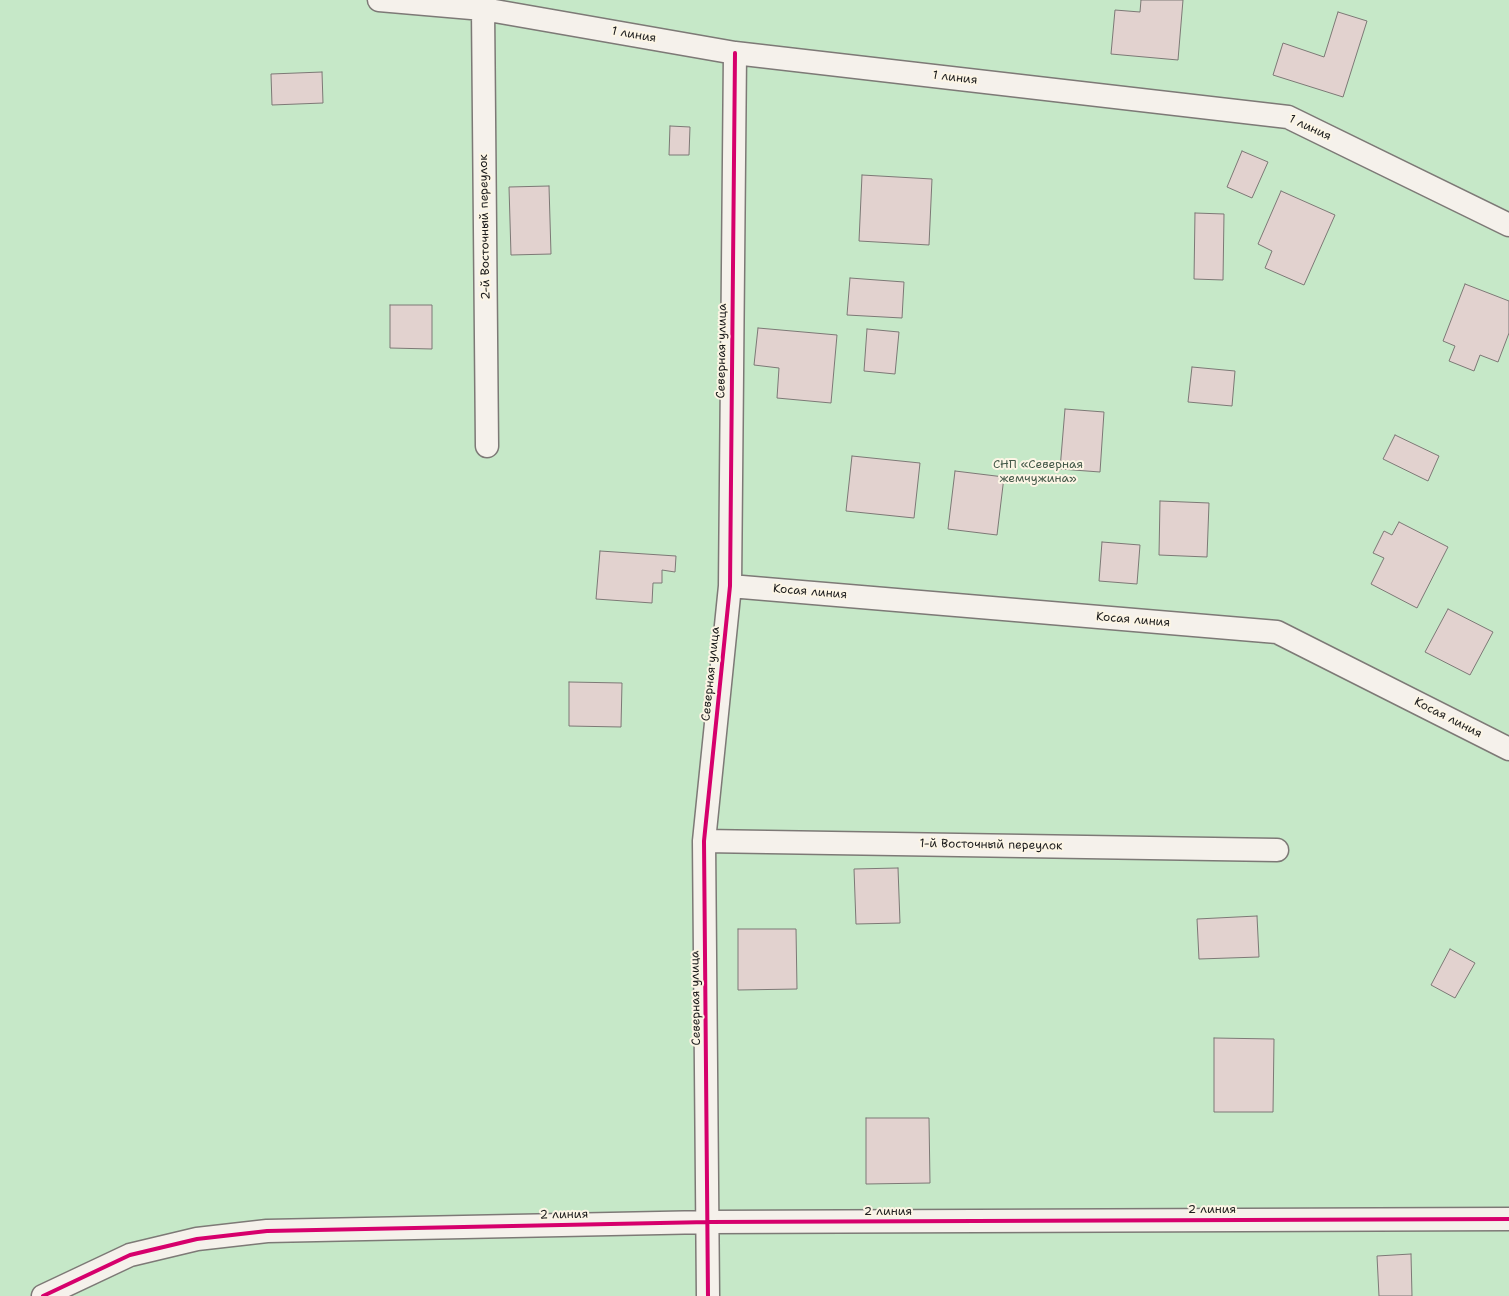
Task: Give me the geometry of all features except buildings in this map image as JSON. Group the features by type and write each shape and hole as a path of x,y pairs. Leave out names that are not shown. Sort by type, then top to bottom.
{"street":[{"name":"1 линия","path":"379,0 483,9 735,53 1288,117 1509,225"},
{"name":"2-й Восточный переулок","path":"483,9 487,446"},
{"name":"Северная улица","path":"708,1296 709,1222 704,840 730,586 735,53"},
{"name":"Косая линия","path":"730,586 1277,632 1509,749"},
{"name":"1-й Восточный переулок","path":"704,840 1277,850"},
{"name":"2 линия","path":"43,1296 130,1255 197,1239 267,1231 709,1222 1509,1219"}],"green space":[{"name":"СНП «Северная жемчужина»","path":"0,0 1509,0 1509,1296 0,1296"}],"cycle path":[{"path":"708,1296 704,841 730,586 735,53"},
{"path":"43,1296 130,1255 197,1239 267,1231 709,1222 1509,1219"}]}
